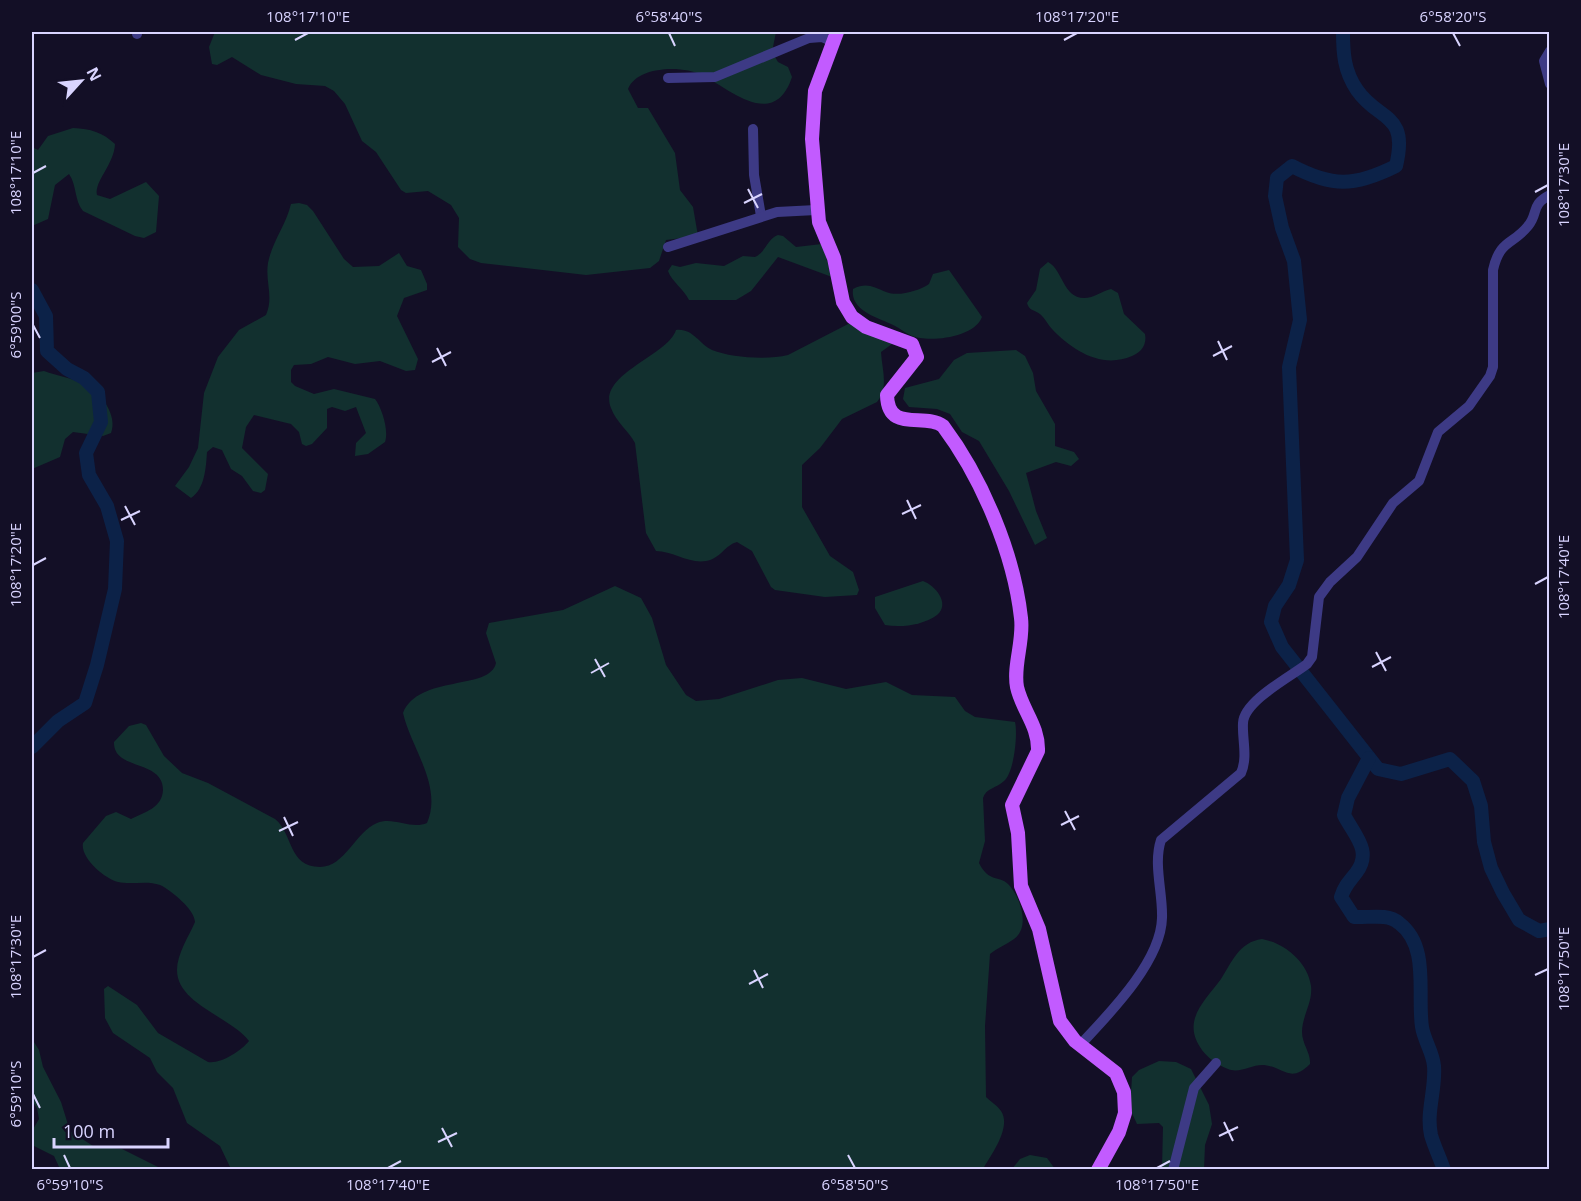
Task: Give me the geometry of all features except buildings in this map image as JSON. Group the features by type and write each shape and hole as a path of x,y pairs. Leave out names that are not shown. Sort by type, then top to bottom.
{"main road":[{"path":"835,37 815,91 812,139 816,210 834,258 841,295 848,311 866,327 912,344 916,351 917,357 887,395 890,408 904,420 933,421 943,426 995,519 1006,548 1022,621 1017,684 1037,731 1038,742 1038,751 1012,805 1018,833 1021,886 1039,929 1060,1021 1080,1044 1116,1073 1125,1092 1125,1113 1119,1132 1098,1170"}],"street":[{"path":"668,78 716,77 807,35 822,38 835,37"},
{"path":"1550,51 1544,61 1550,84"},
{"path":"753,129 754,175 761,216"},
{"path":"1080,1044 1115,1008 1149,956 1162,922 1159,851 1161,840 1241,773 1244,762 1243,721 1253,703 1307,664 1312,657 1319,597 1330,582 1357,557 1393,503 1419,481 1438,432 1469,406 1490,376 1493,367 1493,270 1496,258 1502,248 1531,224 1538,203 1550,195"},
{"path":"668,246 761,216 797,209 816,210"},
{"path":"1173,1170 1194,1088 1216,1063"}],"green space":[{"path":"215,32 776,32 772,52 778,62 788,67 792,77 784,93 774,101 763,104 738,96 702,75 683,70 650,72 633,81 628,89 638,108 648,108 675,153 680,190 693,207 698,236 666,240 659,261 650,268 586,275 481,263 470,259 458,247 459,218 451,205 428,191 406,193 401,190 376,152 362,141 345,104 334,91 325,86 296,84 261,75 232,57 217,65 212,64 209,47"},
{"path":"73,128 96,132 115,144 114,152 98,184 97,195 110,199 146,182 159,196 156,232 144,238 135,236 83,211 69,174 55,185 48,219 32,226 32,147 38,150 48,136"},
{"path":"291,204 307,205 313,211 344,259 353,267 379,266 399,253 407,266 421,270 427,290 404,298 397,316 418,359 415,370 406,371 380,361 355,364 328,357 311,364 294,365 291,370 291,382 314,394 334,389 375,399 384,420 385,442 368,454 355,456 356,443 366,433 356,407 345,411 332,407 327,409 327,428 312,444 306,446 302,444 299,432 291,424 254,415 246,427 242,448 268,474 265,490 261,493 253,491 242,476 231,469 222,450 213,447 207,452 202,483 191,498 175,486 189,467 198,448 204,393 218,357 239,330 266,315 269,302 267,270 270,255"},
{"path":"778,235 783,236 796,247 822,244 832,277 778,257 751,291 736,300 689,300 668,271 672,265 680,267 696,263 724,266 743,256 755,257 762,252 771,239"},
{"path":"1048,262 1057,271 1067,289 1077,297 1088,298 1111,289 1118,293 1124,314 1145,334 1141,350 1121,359 1099,359 1079,351 1060,337 1027,303 1036,290 1040,269"},
{"path":"949,270 982,317 972,329 955,336 928,339 912,336 865,312 853,296 853,289 862,286 870,286 891,293 902,294 914,291 929,284 933,274"},
{"path":"852,322 892,344 881,352 883,390 877,402 842,419 820,448 802,465 802,507 830,556 853,572 859,590 857,595 825,597 775,590 771,587 752,551 737,542 715,558 706,561 693,561 656,551 646,533 635,443 611,408 609,396 614,385 623,375 660,348 676,330 687,331 707,347 720,353 760,358 788,355"},
{"path":"1016,350 1025,356 1033,373 1036,391 1055,424 1055,446 1074,452 1079,459 1071,466 1056,462 1026,473 1036,511 1047,538 1035,545 1009,491 979,441 962,432 950,414 937,409 909,407 903,399 905,388 939,379 954,360 967,353"},
{"path":"44,371 92,388 107,405 113,426 111,433 103,436 73,432 65,439 60,457 32,469 32,373"},
{"path":"923,581 936,590 942,600 941,610 937,615 912,625 885,625 875,608 875,597"},
{"path":"615,586 641,598 652,618 666,665 686,695 696,701 719,699 778,680 802,678 846,689 886,682 912,695 955,697 965,711 975,717 1015,722 1015,744 1010,770 1004,781 987,792 983,798 985,841 979,863 986,873 1005,881 1012,889 1020,904 1023,919 1019,934 990,954 985,1026 986,1097 1001,1111 1004,1125 999,1141 983,1169 231,1169 220,1146 187,1123 173,1088 157,1072 150,1058 113,1033 105,1018 104,989 108,986 137,1005 158,1033 208,1062 219,1061 230,1056 249,1041 241,1032 195,1001 179,982 177,970 179,958 195,922 187,906 160,885 123,883 113,880 94,867 85,855 83,843 106,816 116,812 131,819 152,809 162,796 161,780 147,769 121,757 116,751 114,742 129,726 141,723 146,725 164,756 182,773 208,783 275,819 285,832 296,856 302,861 310,866 329,865 343,855 369,827 377,823 389,821 421,825 427,823 431,809 429,781 403,713 411,701 423,693 481,677 491,672 496,663 486,633 489,623 563,610"},
{"path":"1262,939 1279,945 1294,955 1309,977 1311,992 1302,1032 1310,1064 1297,1073 1287,1073 1264,1065 1237,1070 1228,1069 1209,1057 1195,1037 1195,1019 1203,1002 1242,948"},
{"path":"32,1039 61,1102 70,1131 93,1146 122,1149 162,1169 60,1169 54,1156 32,1145 32,1131 39,1119 37,1108 32,1101"},
{"path":"1159,1061 1176,1062 1191,1069 1209,1105 1212,1124 1205,1145 1204,1169 1162,1169 1163,1127 1159,1123 1137,1124 1130,1109 1132,1077 1139,1070"},
{"path":"1030,1155 1047,1158 1055,1169 1012,1169 1020,1159"}],"waterway":[{"path":"1343,32 1345,62 1349,76 1366,100 1395,127 1399,149 1396,166 1368,178 1343,182 1331,181 1292,166 1277,178 1275,196 1282,228 1294,261 1300,320 1289,367 1297,560 1289,585 1275,606 1271,622 1282,647 1378,769 1401,774 1450,759 1473,781 1481,806 1484,842 1491,868 1503,893 1519,920 1539,931 1550,929"},
{"path":"32,290 46,316 47,351 67,369 84,378 98,392 101,422 86,453 89,475 107,506 117,541 115,589 97,665 85,703 58,721 32,747"},
{"path":"1369,758 1348,798 1344,815 1360,843 1363,857 1361,865 1341,897 1354,917 1383,917 1394,920 1409,933 1415,944 1419,957 1422,1027 1434,1066 1430,1126 1432,1139 1444,1170"}]}
